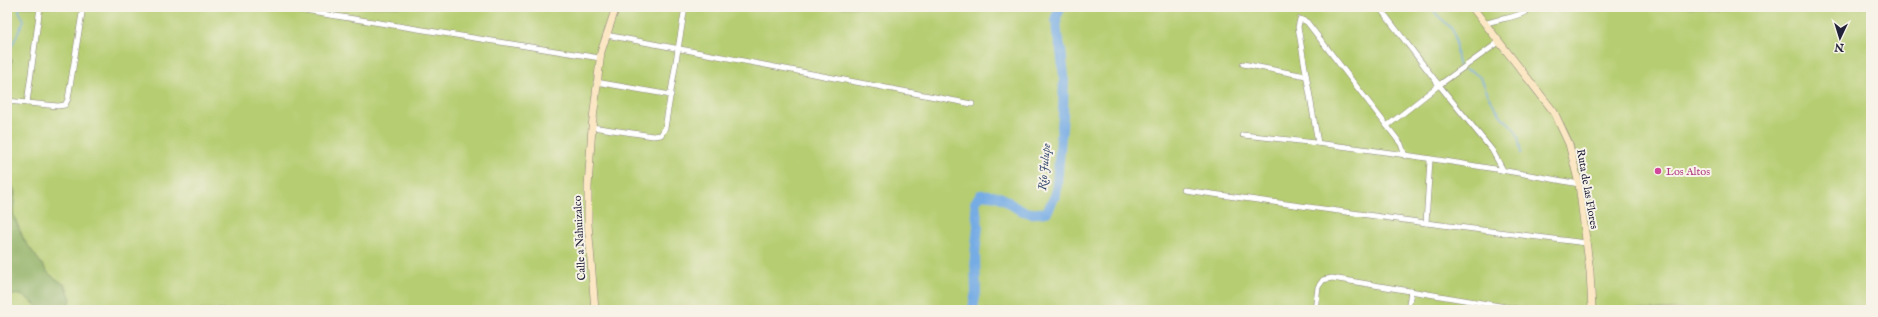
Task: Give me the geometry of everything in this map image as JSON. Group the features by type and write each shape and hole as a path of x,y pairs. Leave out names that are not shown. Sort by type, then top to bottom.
{"main road":[{"name":"Calle a Nahuizalco","path":"595,310 588,224 588,187 592,127 596,82 600,58 616,7"},
{"name":"Ruta de las Flores","path":"1472,7 1554,112 1564,129 1579,184 1591,284 1592,310"}],"street":[{"path":"26,103 40,7"},
{"path":"7,101 58,106 65,105 68,99 83,7"},
{"path":"592,127 653,136 661,135 665,128 685,7"},
{"path":"1379,7 1439,85 1492,150 1503,170"},
{"path":"1485,24 1498,19 1520,15 1525,12 1525,7"},
{"path":"298,10 600,58"},
{"path":"1318,143 1298,27 1300,19 1308,22 1388,126 1401,144 1406,156"},
{"path":"606,35 678,50 972,104"},
{"path":"1388,126 1439,85 1499,42"},
{"path":"1243,64 1306,76"},
{"path":"596,82 671,95"},
{"path":"1242,135 1318,143 1503,170 1579,184"},
{"path":"1426,223 1430,160"},
{"path":"1184,190 1586,243"},
{"path":"1315,310 1318,287 1323,280 1332,278 1503,308 1524,310"},
{"path":"1408,310 1411,291"}],"green space":[{"path":"7,7 1871,7 1871,310 7,310"},
{"path":"7,58 12,59 7,103"},
{"path":"7,173 15,192 13,214 24,240 49,274 65,285 71,299 66,310 46,311 39,308 27,298 18,295 13,295 7,298"}],"waterway":[{"path":"7,63 10,50 24,20 19,11 20,7"},
{"name":"Río Julupe","path":"975,310 973,308 976,292 975,254 978,226 975,203 980,195 997,196 1023,211 1035,213 1047,212 1056,194 1063,115 1064,76 1061,50 1057,34 1056,17 1061,7"},
{"path":"1432,7 1436,14 1453,31 1459,66"},
{"path":"1465,70 1473,72 1481,78 1490,99 1502,117 1513,127 1518,136 1521,154"}],"place":[{"name":"Los Altos","path":"1658,171"}]}
